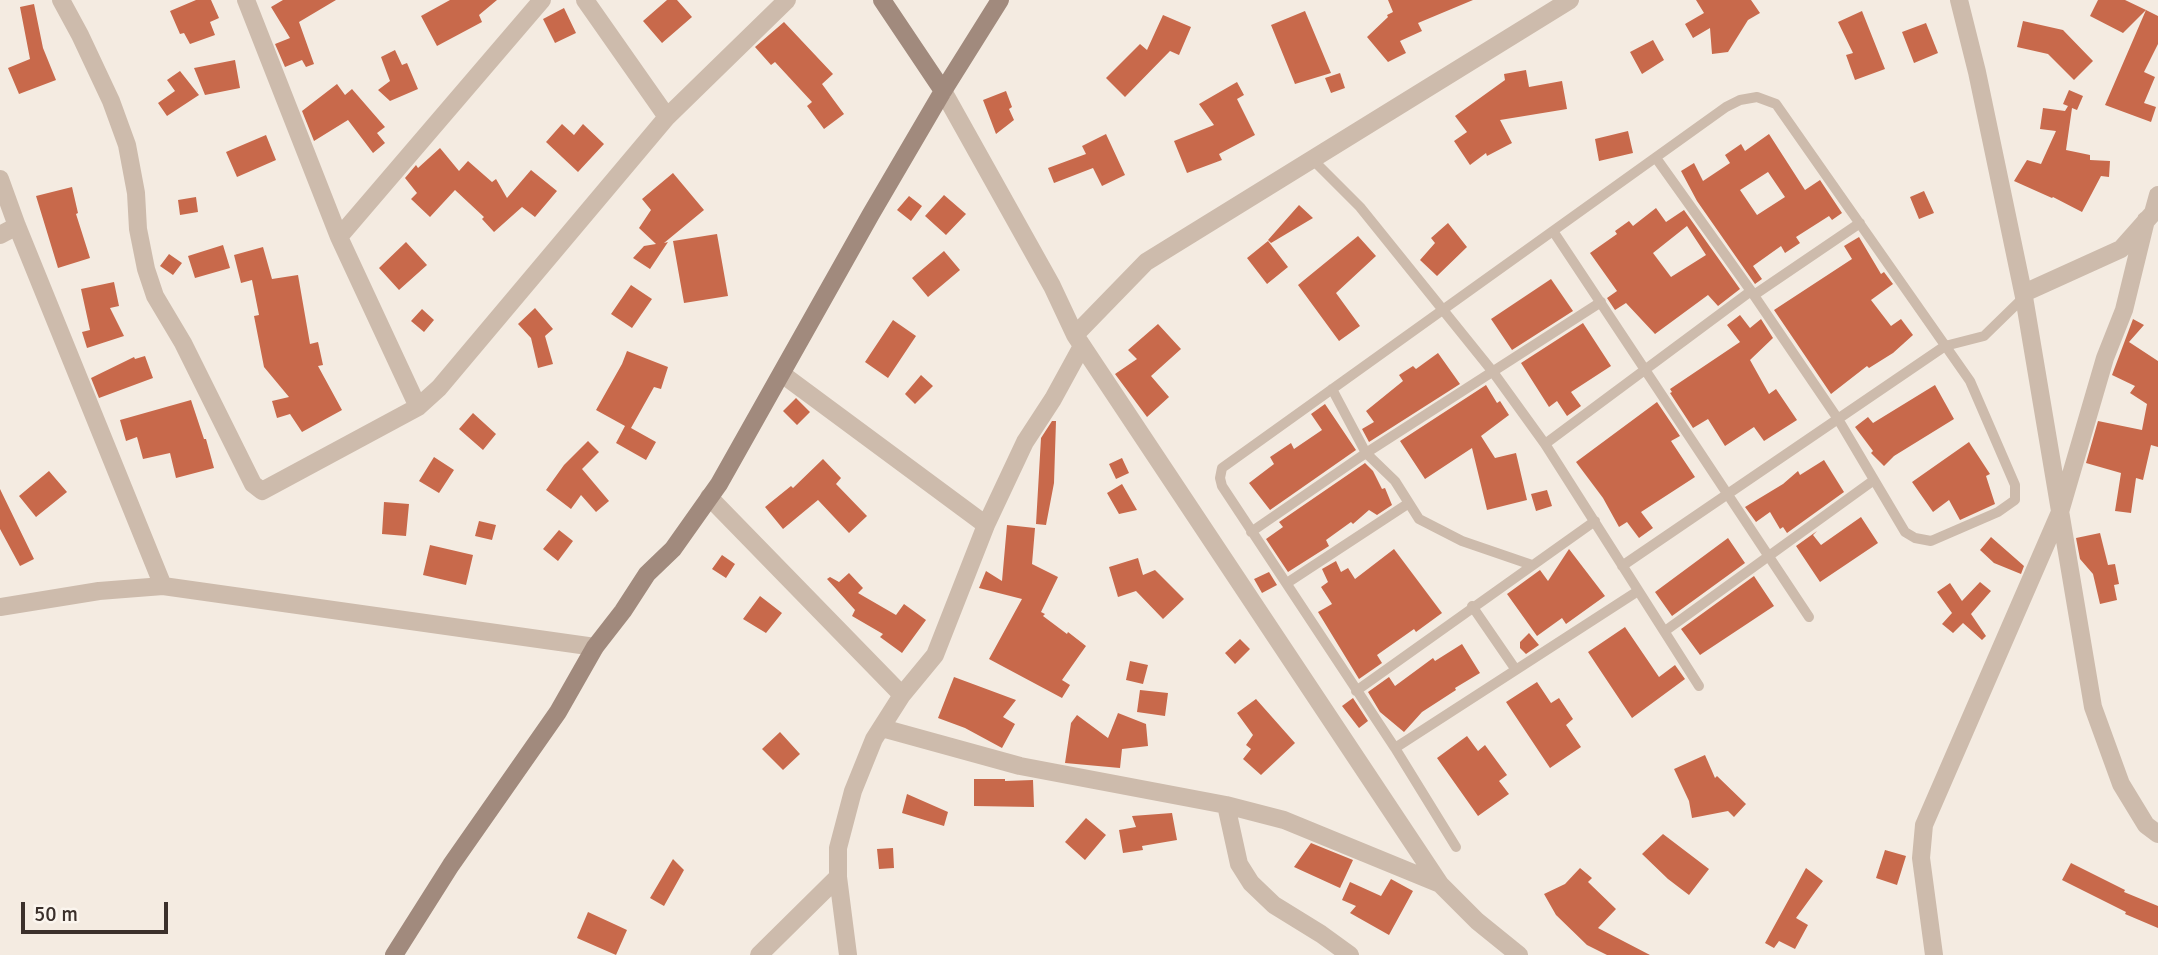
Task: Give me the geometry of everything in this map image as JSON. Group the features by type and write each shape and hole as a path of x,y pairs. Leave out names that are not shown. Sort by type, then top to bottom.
{"main road":[{"path":"882,0 943,91"},
{"path":"394,955 451,865 558,712 595,647 648,573 673,549 709,498 871,214 1000,0"}],"street":[{"path":"61,0 111,100 127,145 136,193 138,229 155,296 183,344 253,484 262,491 418,407 439,387 667,117 787,0"},
{"path":"246,0 339,237 418,407"},
{"path":"339,237 542,0"},
{"path":"585,0 667,117"},
{"path":"848,955 838,877 838,848 853,790 874,739 902,695 935,655 986,525 1078,340 1146,262 1570,0"},
{"path":"1959,0 2024,295 2093,707 2121,784 2146,825 2158,834"},
{"path":"943,91 1052,286 1078,340 1440,884 1477,921 1519,955"},
{"path":"0,179 163,586"},
{"path":"2024,295 2121,249 2152,213 2158,195"},
{"path":"1934,955 1921,858 1924,825 2060,512 2105,358 2124,310 2146,220"},
{"path":"0,235 17,226"},
{"path":"782,374 986,525"},
{"path":"709,498 902,695"},
{"path":"0,607 99,591 163,586 595,647"},
{"path":"882,728 1020,766 1284,820 1440,884"},
{"path":"1226,806 1240,864 1251,883 1274,905 1350,955"},
{"path":"760,955 838,877"}],"lane":[{"path":"1456,847 1395,748 1222,486 1222,468 1726,107 1740,100 1758,97 1776,104 1970,381 2015,485 2015,500 1998,512 1931,541 1923,541 1905,531 1838,419 1753,293 1656,158"},
{"path":"1312,159 1360,207 1493,372 1545,444 1699,686"},
{"path":"1545,444 1753,293 1860,223"},
{"path":"1553,231 1809,617"},
{"path":"1622,566 1945,346 1983,336 2024,295"},
{"path":"1251,532 1366,453 1601,302"},
{"path":"1332,389 1366,453 1395,481 1419,519 1462,541 1532,565"},
{"path":"1665,631 1874,480"},
{"path":"1287,583 1409,503"},
{"path":"1356,691 1595,521"},
{"path":"1395,748 1638,590"},
{"path":"1472,606 1516,670"}],"building":[{"path":"196,0 211,0 219,18 210,22 215,35 190,44 184,33 180,34 170,11"},
{"path":"283,0 336,0 299,22 314,64 306,67 302,60 285,67 275,44 290,38 271,7"},
{"path":"450,0 497,0 479,15 482,22 437,46 421,16"},
{"path":"667,0 677,0 692,17 662,43 643,21"},
{"path":"1388,0 1473,0 1418,23 1422,31 1400,41 1406,53 1388,62 1367,37 1393,12"},
{"path":"1696,0 1751,0 1760,13 1748,20 1728,52 1712,54 1710,28 1693,38 1685,24 1704,13"},
{"path":"2098,0 2125,0 2146,10 2123,33 2090,16"},
{"path":"34,4 43,48 56,80 19,94 8,68 30,59 20,7"},
{"path":"564,8 576,33 555,43 543,19"},
{"path":"2146,10 2158,16 2158,44 2144,72 2155,77 2144,103 2156,107 2151,122 2105,105"},
{"path":"1305,11 1331,73 1295,84 1271,25"},
{"path":"1862,11 1885,69 1855,80 1846,55 1853,53 1838,22"},
{"path":"1163,15 1191,27 1179,55 1170,51 1125,97 1106,78 1140,44 1147,50"},
{"path":"2023,21 2063,30 2093,61 2074,80 2048,54 2017,47"},
{"path":"784,22 833,74 822,84 844,114 824,129 807,106 812,102 775,62 771,65 755,47"},
{"path":"1926,23 1938,53 1914,63 1902,32"},
{"path":"1653,40 1664,60 1642,74 1630,52"},
{"path":"395,50 402,65 407,63 418,89 390,101 378,90 390,81 381,57"},
{"path":"235,60 240,88 205,95 194,68"},
{"path":"1526,70 1529,87 1562,81 1567,109 1500,120 1512,143 1487,156 1486,153 1470,165 1454,141 1467,132 1455,116 1505,80 1504,74"},
{"path":"180,71 199,95 167,116 158,103 175,91 167,80"},
{"path":"1340,73 1345,88 1331,93 1325,78"},
{"path":"1237,82 1244,95 1237,99 1255,135 1219,154 1222,160 1187,173 1174,141 1214,125 1199,104"},
{"path":"337,84 345,95 352,89 385,127 377,133 385,143 373,153 348,120 314,141 302,111"},
{"path":"2069,90 2083,96 2077,110 2072,108 2066,150 2090,155 2090,160 2110,161 2109,177 2101,176 2082,212 2014,181 2027,160 2041,164 2056,131 2040,129 2043,108 2065,111 2068,106 2063,104"},
{"path":"1006,91 1014,120 996,134 983,100"},
{"path":"562,124 574,135 583,124 604,144 578,172 546,142"},
{"path":"1628,131 1633,153 1599,161 1595,139"},
{"path":"1106,134 1125,175 1102,186 1093,168 1054,183 1048,168 1086,154 1082,146"},
{"path":"1769,134 1805,190 1820,180 1842,213 1832,220 1829,216 1796,237 1800,243 1785,253 1781,246 1753,266 1762,279 1755,284 1697,201 1681,171 1694,163 1703,181 1730,163 1725,155 1741,144 1745,151","holes":["1768,172 1785,197 1757,215 1740,190"]},
{"path":"266,135 276,160 237,177 226,152"},
{"path":"440,148 459,171 468,161 492,182 496,179 507,198 531,170 557,191 535,217 522,207 494,232 482,219 484,217 455,190 430,217 411,199 417,193 405,178 416,165 418,168"},
{"path":"673,173 704,210 664,243 668,242 650,269 633,258 644,246 656,244 639,228 651,210 642,199"},
{"path":"72,187 78,213 76,214 90,258 58,268 36,196"},
{"path":"1924,191 1934,213 1919,219 1910,197"},
{"path":"944,195 966,214 946,235 925,216"},
{"path":"909,196 922,206 911,221 897,210"},
{"path":"196,197 198,212 180,215 178,200"},
{"path":"1299,205 1313,218 1271,243 1268,240"},
{"path":"1656,208 1666,222 1684,210 1740,289 1718,306 1708,295 1655,334 1626,303 1615,310 1607,298 1617,291 1590,253 1617,234 1615,231 1629,221 1633,226","holes":["1687,226 1706,255 1671,277 1653,253"]},
{"path":"1448,223 1467,247 1437,276 1420,260 1435,243 1431,238"},
{"path":"717,234 728,296 684,303 673,241"},
{"path":"1358,236 1376,256 1336,293 1360,326 1339,341 1298,285"},
{"path":"1859,237 1881,274 1884,272 1893,284 1871,300 1891,326 1901,319 1913,335 1893,353 1869,368 1867,366 1831,394 1774,310 1852,259 1844,246"},
{"path":"1268,241 1288,267 1267,284 1247,258"},
{"path":"406,242 427,265 399,290 379,268"},
{"path":"223,245 230,268 195,278 188,256"},
{"path":"263,247 272,279 298,275 310,344 318,342 323,365 318,366 342,410 302,432 290,414 277,418 272,401 289,397 264,367 254,316 259,315 252,280 241,283 234,255"},
{"path":"944,251 960,270 928,297 912,278"},
{"path":"169,254 182,263 173,275 160,266"},
{"path":"1551,279 1573,311 1512,350 1491,319"},
{"path":"114,282 119,306 110,308 124,336 87,348 82,332 90,330 81,289"},
{"path":"631,285 652,299 632,328 611,314"},
{"path":"535,308 553,329 545,336 553,364 538,368 531,338 518,324"},
{"path":"422,309 434,320 424,332 411,321"},
{"path":"1740,315 1750,328 1761,319 1773,338 1750,360 1769,394 1776,389 1797,420 1764,441 1754,427 1725,446 1708,419 1693,428 1670,389 1740,342 1727,325"},
{"path":"2133,319 2144,325 2129,342 2158,361 2158,447 2151,445 2143,480 2136,478 2131,513 2115,511 2121,473 2086,463 2098,421 2142,430 2147,404 2130,393 2135,386 2112,375"},
{"path":"893,320 916,336 888,378 865,362"},
{"path":"1583,323 1611,366 1571,392 1581,406 1567,416 1557,401 1549,407 1521,363"},
{"path":"1158,324 1181,349 1151,376 1169,397 1147,417 1115,374 1137,359 1128,350"},
{"path":"627,351 668,367 661,389 654,387 631,428 656,442 646,460 616,443 625,426 596,410"},
{"path":"1438,353 1460,384 1369,442 1362,429 1374,422 1366,411 1403,381 1399,375 1413,366 1416,369"},
{"path":"145,356 153,378 99,398 91,378 134,357"},
{"path":"921,375 933,386 915,404 905,394"},
{"path":"1486,385 1497,403 1500,401 1509,415 1481,436 1495,458 1516,453 1527,500 1487,510 1472,448 1425,479 1400,441"},
{"path":"1935,385 1954,419 1894,456 1884,466 1871,453 1873,451 1855,427 1868,417 1873,423"},
{"path":"796,398 810,412 797,425 783,411"},
{"path":"191,400 214,468 176,478 170,453 143,459 137,437 126,441 120,420"},
{"path":"1657,402 1680,436 1671,441 1695,477 1641,512 1653,528 1639,538 1627,522 1619,527 1603,498 1576,462"},
{"path":"1325,404 1356,450 1270,510 1249,483 1274,464 1270,457 1291,443 1294,449 1322,430 1311,414"},
{"path":"473,413 496,434 483,450 459,429"},
{"path":"1052,421 1056,421 1054,483 1046,525 1036,524 1041,438"},
{"path":"588,441 599,452 582,469 609,501 596,512 581,495 571,509 546,490 564,465"},
{"path":"1969,442 1990,474 1986,476 1995,504 1960,520 1949,500 1933,512 1912,482"},
{"path":"434,457 454,470 439,493 419,481"},
{"path":"1122,458 1129,473 1116,479 1109,464"},
{"path":"823,459 841,478 836,484 867,516 849,533 818,500 783,529 765,507 791,486 793,488"},
{"path":"1824,460 1844,492 1787,533 1783,527 1780,529 1770,512 1756,522 1745,507 1783,484 1798,471 1800,475"},
{"path":"1365,463 1373,471 1382,489 1385,488 1392,505 1377,515 1369,510 1353,524 1351,522 1326,540 1329,546 1288,572 1266,539 1283,527 1279,522"},
{"path":"49,471 67,492 36,517 19,496"},
{"path":"1122,484 1137,510 1119,514 1107,493"},
{"path":"0,489 34,559 20,566 0,529"},
{"path":"1547,490 1552,506 1536,511 1531,494"},
{"path":"384,502 409,504 406,536 382,534"},
{"path":"1861,517 1878,543 1820,582 1796,546 1817,531 1813,535 1821,545"},
{"path":"479,521 496,525 492,540 475,536"},
{"path":"1007,525 1035,528 1032,564 1058,577 1041,612 1086,646 1062,680 1070,685 1062,698 989,659 1022,599 979,588 986,571 1002,581"},
{"path":"559,530 573,541 558,561 543,549"},
{"path":"2100,533 2108,565 2115,564 2119,584 2114,585 2117,600 2100,604 2093,574 2080,559 2076,538"},
{"path":"1991,537 2024,566 2021,574 1994,563 1980,550"},
{"path":"1728,538 1745,563 1672,616 1655,592"},
{"path":"430,545 473,555 466,585 423,575"},
{"path":"1394,549 1442,613 1377,655 1382,663 1359,679 1318,612 1332,604 1321,587 1328,582 1322,569 1336,561 1341,572 1348,568 1355,579"},
{"path":"1569,549 1605,596 1566,624 1562,618 1537,636 1507,594 1540,570 1548,581"},
{"path":"722,555 735,564 726,578 712,569"},
{"path":"1138,558 1143,575 1155,570 1184,599 1163,619 1136,591 1118,597 1109,567"},
{"path":"1269,572 1277,585 1262,593 1254,579"},
{"path":"849,573 863,588 858,593 896,615 904,604 926,620 902,653 880,637 883,634 852,616 855,610 827,579 830,577 839,582"},
{"path":"1754,576 1774,606 1700,655 1681,629"},
{"path":"1980,582 1991,591 1971,614 1986,636 1982,640 1963,623 1953,633 1942,624 1952,613 1937,592 1950,583 1962,601"},
{"path":"760,596 782,613 766,633 743,619"},
{"path":"1625,627 1659,677 1675,665 1685,679 1632,718 1588,652"},
{"path":"1529,633 1539,645 1526,654 1520,648 1520,642"},
{"path":"1240,639 1250,649 1235,664 1225,653"},
{"path":"1462,644 1480,673 1422,712 1404,732 1380,712 1368,692 1389,677 1395,686 1433,658 1435,661"},
{"path":"1130,661 1148,665 1143,684 1126,680"},
{"path":"954,677 1016,700 1003,717 1015,724 1002,748 965,728 938,718"},
{"path":"1537,682 1551,703 1559,698 1573,719 1566,725 1581,747 1550,768 1506,702"},
{"path":"1140,690 1168,693 1165,716 1137,712"},
{"path":"1353,698 1368,721 1359,728 1342,706"},
{"path":"1256,699 1295,743 1261,775 1243,759 1251,749 1246,745 1253,735 1237,713"},
{"path":"1118,713 1146,724 1148,746 1122,749 1120,768 1065,763 1071,723 1077,715 1108,738"},
{"path":"780,732 800,754 783,770 762,749"},
{"path":"1467,736 1478,751 1485,745 1507,775 1499,781 1509,794 1478,816 1437,758"},
{"path":"1705,755 1715,778 1717,776 1746,804 1734,817 1728,811 1692,818 1689,801 1674,769"},
{"path":"974,779 1033,780 1034,807 974,806"},
{"path":"907,794 948,812 944,826 902,813"},
{"path":"1172,813 1177,840 1142,846 1143,850 1123,853 1119,830 1136,827 1132,816"},
{"path":"1086,818 1106,835 1085,860 1065,842"},
{"path":"1663,834 1709,869 1689,895 1642,854"},
{"path":"1311,843 1353,860 1340,888 1294,867"},
{"path":"893,848 894,868 879,869 877,849"},
{"path":"1885,850 1906,856 1897,885 1876,878"},
{"path":"673,859 684,870 664,906 650,898"},
{"path":"2071,863 2125,890 2124,892 2158,906 2158,928 2125,914 2126,912 2062,880"},
{"path":"1580,868 1592,878 1588,882 1616,909 1598,928 1650,955 1607,955 1587,945 1556,915 1544,894 1565,884"},
{"path":"1806,868 1823,881 1796,918 1808,925 1795,949 1779,941 1774,948 1765,943"},
{"path":"1391,879 1413,891 1389,935 1350,913 1356,906 1342,900 1350,882 1381,896"},
{"path":"588,912 627,930 616,955 577,938"}]}
